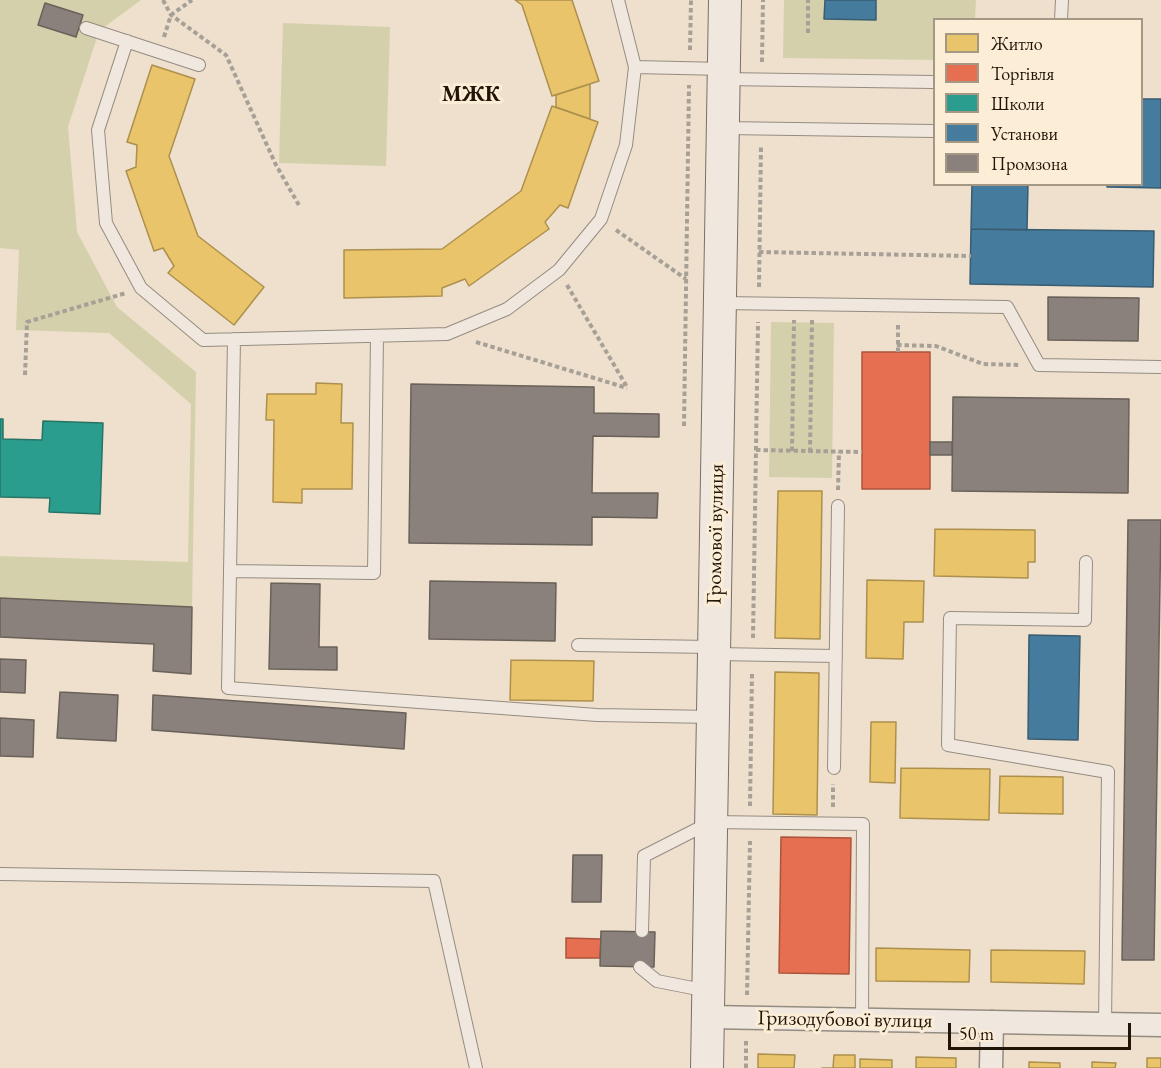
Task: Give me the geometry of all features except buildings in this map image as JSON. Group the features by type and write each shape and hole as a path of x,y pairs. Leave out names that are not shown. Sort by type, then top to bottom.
{"street":[{"name":"Громової вулиця","path":"707,1068 725,0"},
{"name":"Гризодубової вулиця","path":"708,1005 747,1018 1161,1025"},
{"path":"991,1068 992,1022"}],"lane":[{"path":"127,41 98,130 106,223 141,288 203,340 447,334 507,309 559,270 601,219 626,145 635,67 618,0"},
{"path":"1061,18 1062,0"},
{"path":"86,28 199,65"},
{"path":"635,67 690,68 762,80 933,82"},
{"path":"723,128 933,131"},
{"path":"720,303 1007,307 1040,365 1161,367"},
{"path":"230,571 374,573 378,336"},
{"path":"234,339 228,688 597,715 713,717"},
{"path":"834,768 838,506"},
{"path":"1086,561 1085,621 950,618 948,745 1108,772 1105,1024"},
{"path":"578,645 836,656"},
{"path":"642,931 644,856 711,822 863,824 862,1020"},
{"path":"0,874 434,881 476,1068"},
{"path":"640,966 657,981 708,1005"}],"path":[{"path":"164,0 171,15 226,55 276,165 300,207"},
{"path":"171,15 192,0"},
{"path":"684,426 691,0"},
{"path":"762,80 763,0"},
{"path":"808,0 808,33"},
{"path":"746,1068 761,129"},
{"path":"601,219 686,280"},
{"path":"759,252 971,256"},
{"path":"447,334 627,388 559,270"},
{"path":"25,375 27,322 141,288"},
{"path":"792,451 794,304"},
{"path":"810,452 812,304"},
{"path":"897,352 898,305"},
{"path":"897,345 936,346 983,364 1040,365"},
{"path":"756,450 862,452"},
{"path":"838,506 839,452"},
{"path":"833,824 834,768"}],"shaded area":[{"path":"0,0 141,0 99,31 68,127 77,232 117,307 196,372 192,607 0,598 0,556 188,562 191,404 109,333 16,330 19,250 0,248"},
{"path":"784,0 976,0 975,18 933,18 933,60 783,58"},
{"path":"283,23 390,27 386,166 279,163"},
{"path":"771,322 834,323 832,478 769,477"}],"district":[{"name":"МЖК","path":"471,95"}]}
